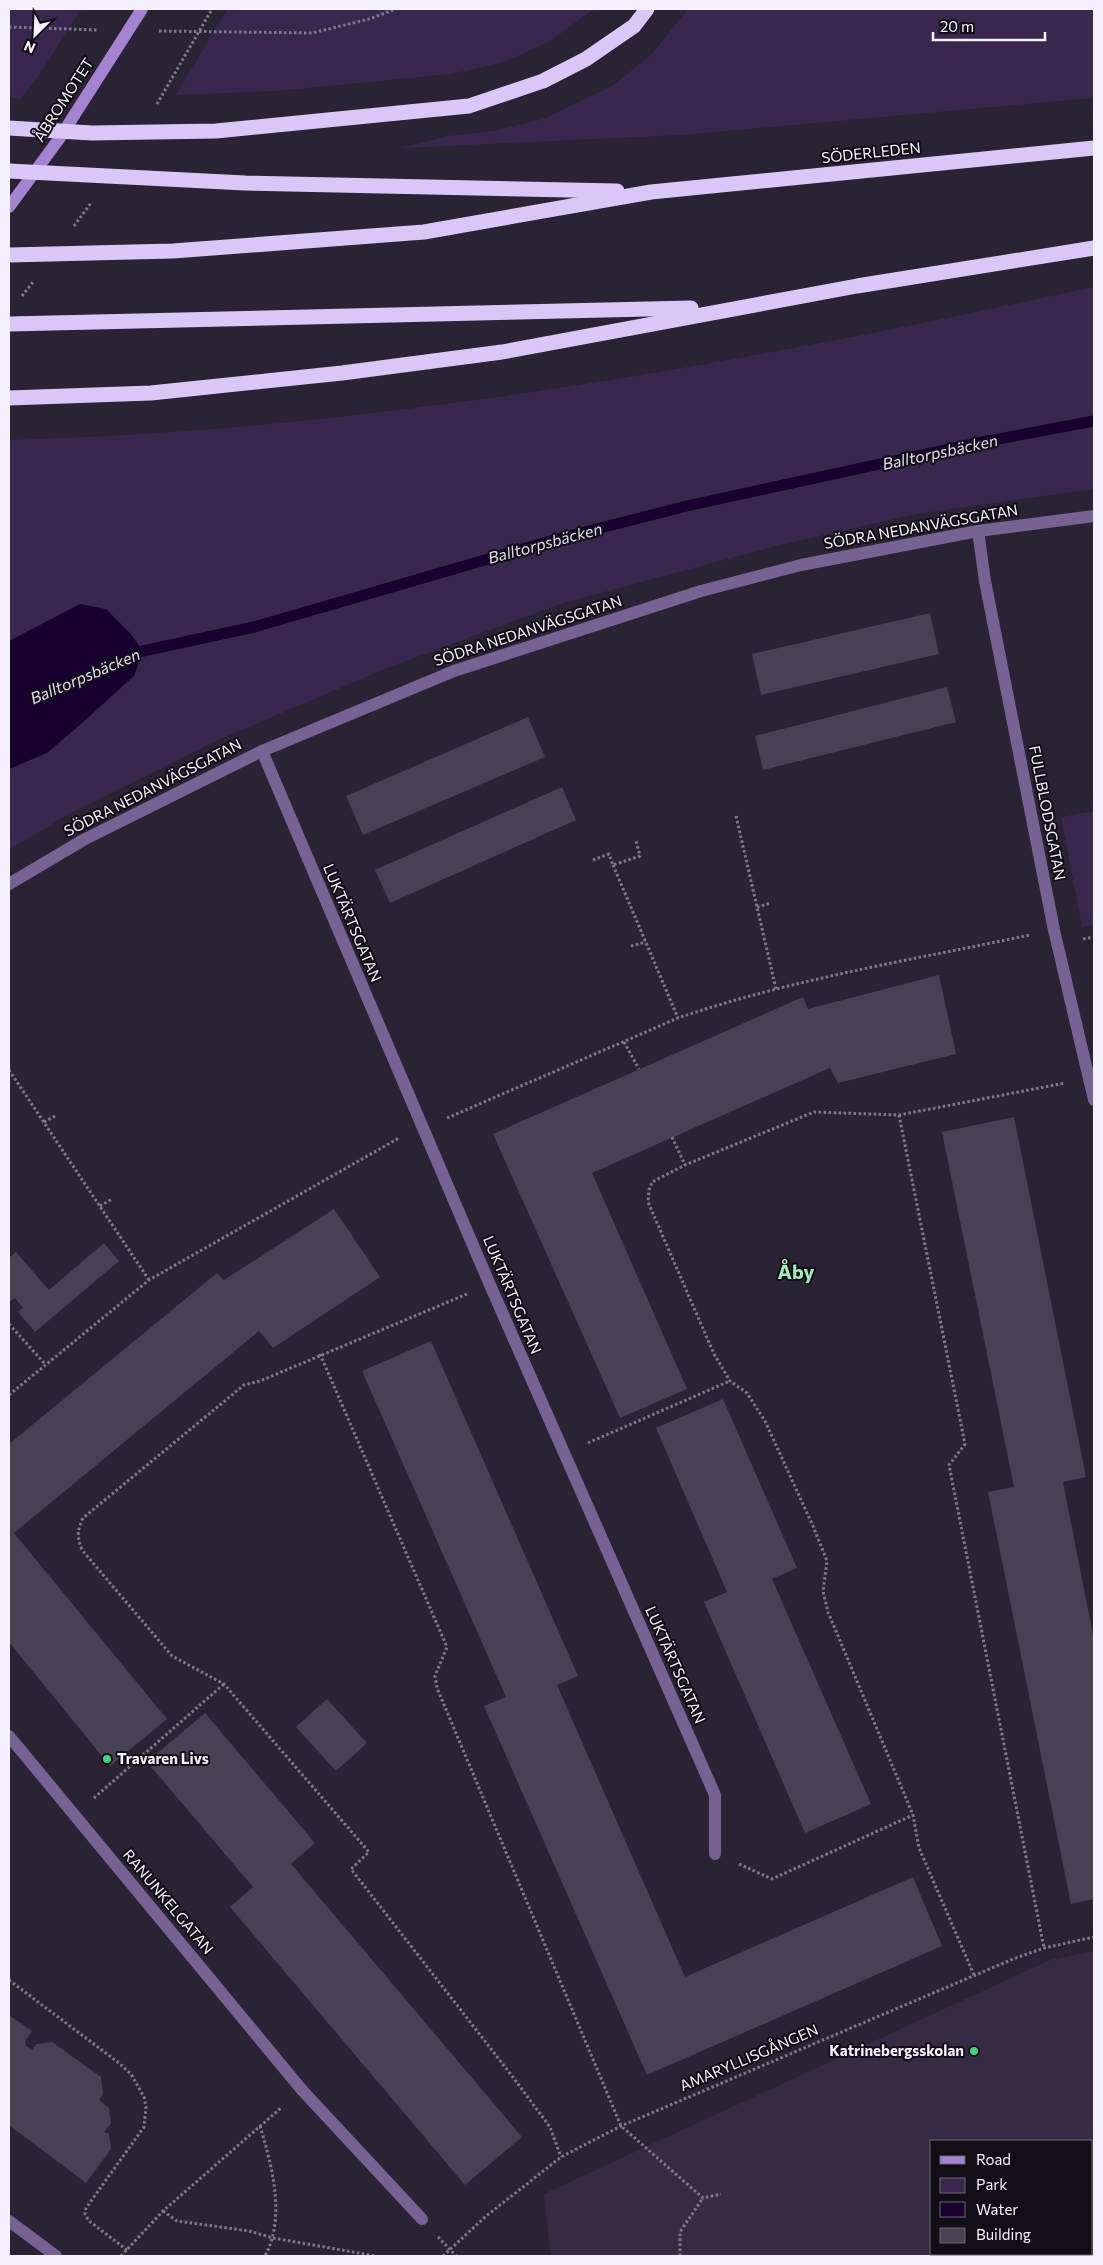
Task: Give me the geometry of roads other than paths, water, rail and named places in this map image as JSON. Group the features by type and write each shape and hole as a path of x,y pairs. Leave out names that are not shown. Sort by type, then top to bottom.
{"highway":[{"path":"9,128 64,131 216,132 468,106 543,81 586,59 634,26 647,9"},
{"name":"SÖDERLEDEN","path":"651,192 1094,148"},
{"path":"9,171 245,183 651,192"},
{"path":"9,255 173,251 424,232 651,192"},
{"path":"9,398 151,393 342,373 502,352 742,307 1094,248"},
{"path":"9,324 742,307"}],"main road":[{"name":"ÅBROMOTET","path":"9,207 64,131 142,9"}],"street":[{"name":"SÖDRA NEDANVÄGSGATAN","path":"9,884 85,839 262,751 454,671 701,591 801,565 978,531 1094,516"},
{"name":"FULLBLODSGATAN","path":"978,531 985,581 1054,930 1094,1100"},
{"name":"LUKTÄRTSGATAN","path":"262,751 490,1285 715,1795 715,1854"},
{"name":"RANUNKELGATAN","path":"9,1736 302,2090 422,2220"},
{"path":"9,2221 56,2256"}],"water":[{"path":"80,604 106,609 130,633 143,651 134,676 47,753 9,769 9,641"}],"waterway":[{"name":"Balltorpsbäcken","path":"129,656 143,651 254,627 557,539 691,505 972,444 1094,421"}],"place":[{"name":"Travaren Livs","path":"107,1759"},
{"name":"Katrinebergsskolan","path":"974,2051"}],"district":[{"name":"Åby","path":"796,1272"}]}
